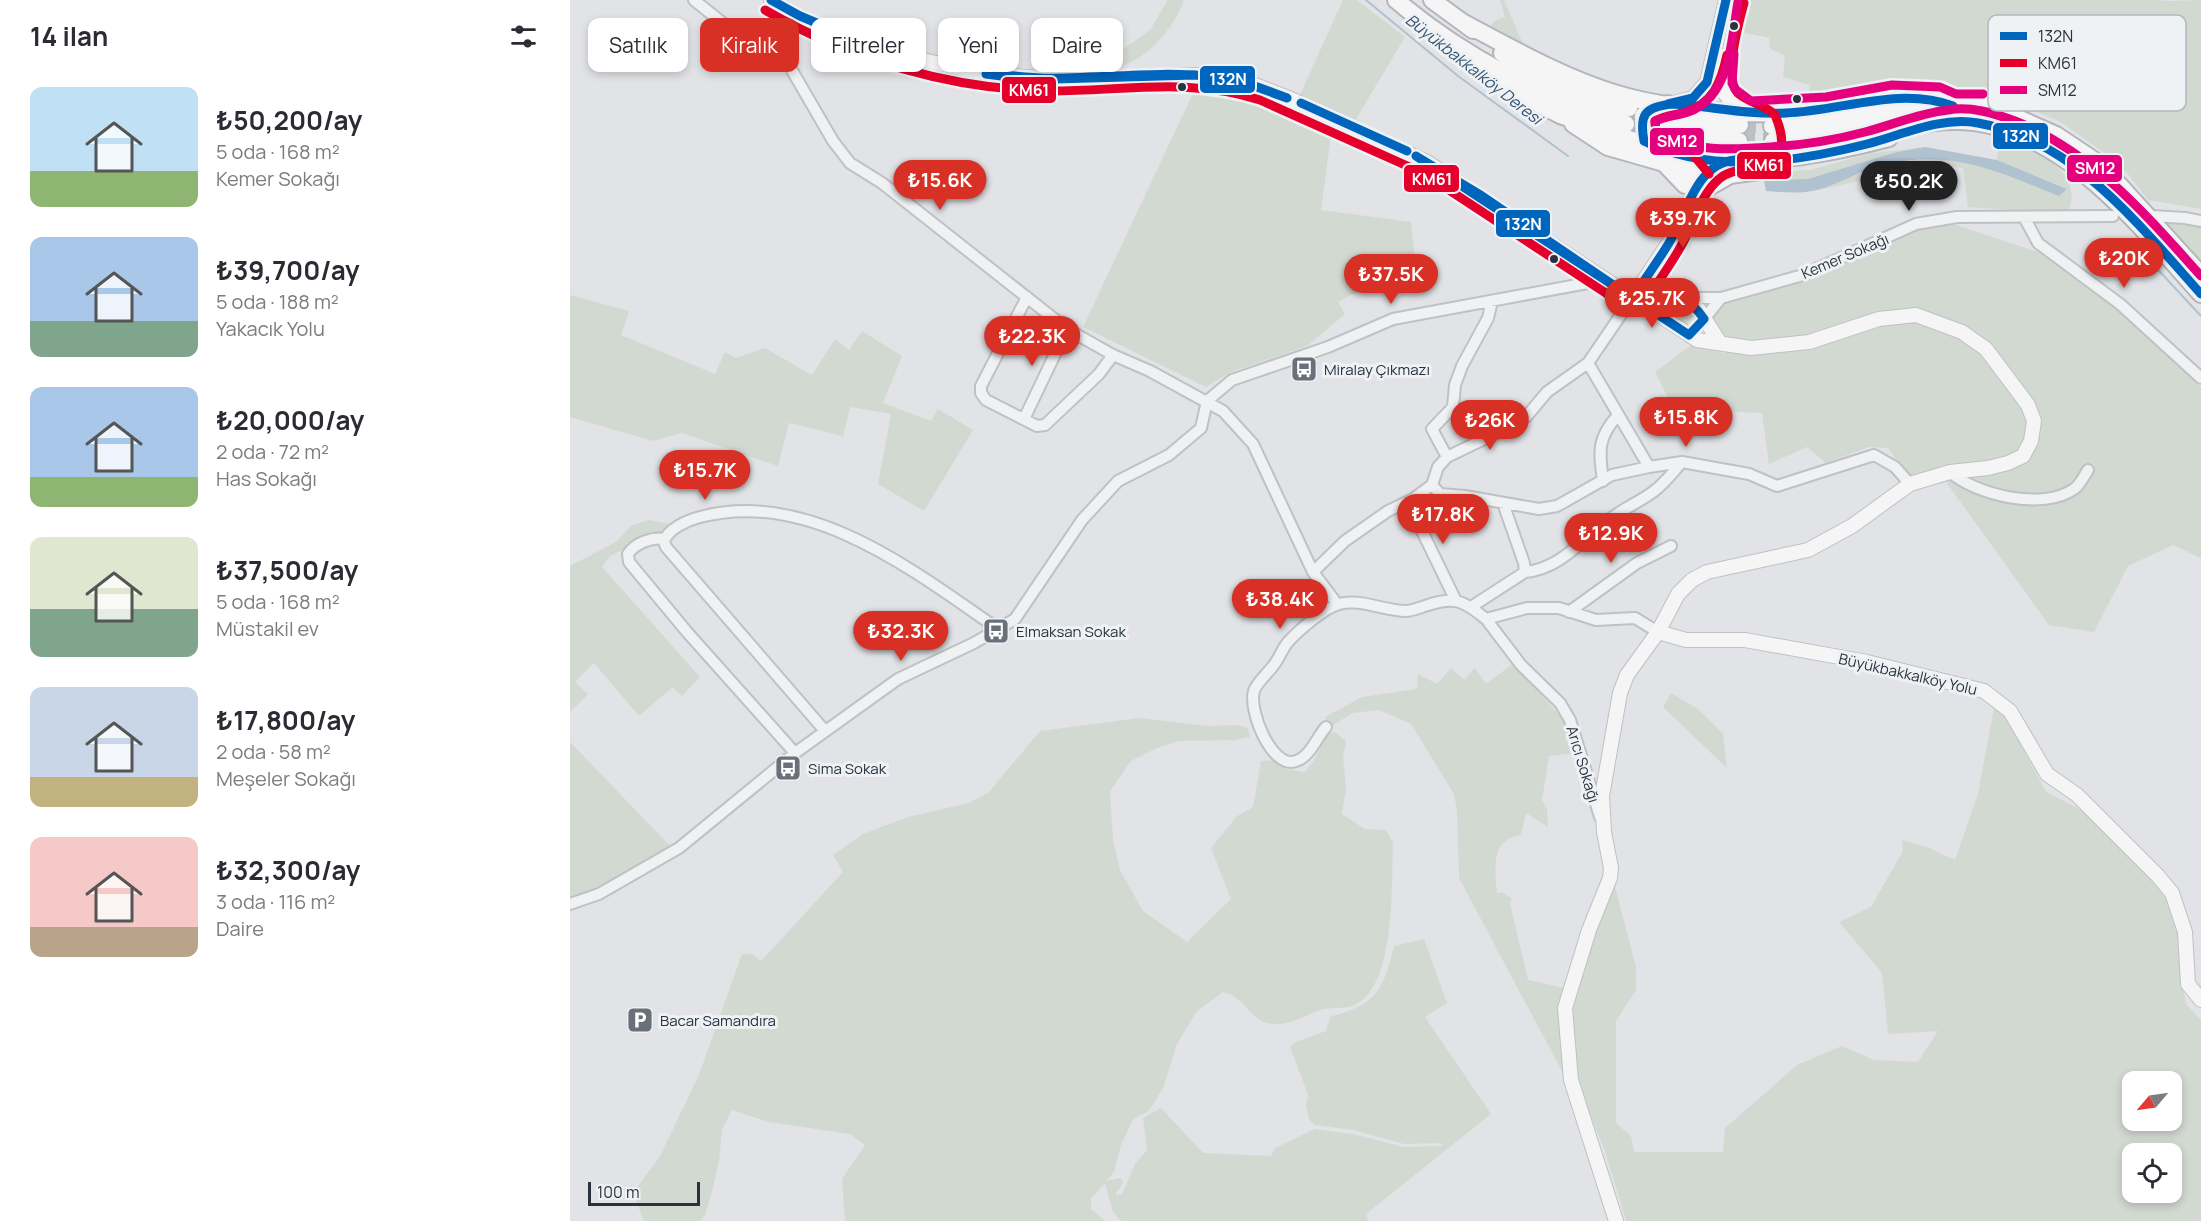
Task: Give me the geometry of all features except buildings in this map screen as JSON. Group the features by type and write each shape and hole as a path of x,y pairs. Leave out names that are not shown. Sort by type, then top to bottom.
{"highway":[{"path":"1396,0 1453,40 1517,80 1570,105 1628,116 1540,76 1507,57 1432,0"},
{"path":"1464,23 1556,69 1607,90 1656,124 1697,185"},
{"path":"1453,40 1500,83 1560,115 1608,147 1664,163 1697,185"},
{"path":"1560,115 1656,124 1742,127 1893,97 1938,99 1953,113"},
{"path":"1678,155 1723,161 1793,159 1834,152 1971,105 1988,107"},
{"path":"1772,133 1896,111 1953,113 2018,134 2069,162 2088,176 2201,294"},
{"path":"2002,111 2047,130 2080,149 2101,165 2201,275"},
{"path":"1656,124 1742,127 1765,122 1770,134 1769,145 1752,159"},
{"path":"1697,185 1730,175 1810,165 1834,152"},
{"path":"1697,185 1713,167 1723,161"}],"main road":[{"path":"771,0 793,14 835,33 918,59 987,74 1042,79 1198,75 1255,85 1291,99 1427,162 1697,340 1751,348 1809,342 1879,319 1916,315 1962,332 1986,349 2028,405 2034,421 2031,441 2023,456 1988,468 1950,472 1910,484 1852,526 1808,550 1707,572 1692,580 1678,594 1658,632 1627,675 1620,693 1602,796 1604,832 1611,868 1610,878 1589,930 1565,1008 1571,1080 1616,1221"},
{"path":"1656,124 1693,98 1707,82 1726,0"},
{"path":"1732,0 1721,64 1720,85 1742,127"},
{"path":"1633,297 1670,242 1697,185"},
{"name":"Kemer Sokağı","path":"1633,297 1684,298"},
{"path":"1684,298 1693,303 1720,343"},
{"path":"1689,335 1704,319"},
{"name":"Büyükbakkalköy Yolu","path":"1658,632 1686,640 1745,640 1867,662 1984,691 2010,711 2046,774 2077,795 2172,893 2185,932 2188,984 2201,1000"}],"street":[{"path":"694,0 724,24 790,67 833,141 850,163 882,183 1067,329 1113,355 1208,401 1223,411 1253,444 1313,572 1337,604"},
{"name":"Kemer Sokağı","path":"1684,298 1721,298 1803,275 1916,224 1957,217 2113,216"},
{"path":"2151,216 2201,221"},
{"path":"2024,217 2038,243 2120,304 2201,378"},
{"path":"570,904 599,894 679,848 795,753 898,679 1015,619 1082,520 1118,481 1169,455 1201,428 1208,401 1232,380 1328,347 1393,319 1604,280"},
{"path":"1027,297 995,355 980,390 986,400 1037,426 1048,423 1099,374 1113,355"},
{"path":"1313,572 1345,541 1388,511 1408,502 1432,485 1438,467 1447,457 1526,417 1547,392 1588,363 1633,297"},
{"path":"1704,319 1721,298"},
{"path":"1447,457 1432,429 1453,407 1455,385 1462,366 1488,318 1492,301"},
{"path":"1024,419 1067,329"},
{"path":"1588,363 1649,467"},
{"path":"1603,481 1599,455 1602,438 1608,426 1618,415"},
{"path":"1432,485 1440,494 1539,508 1557,506 1612,475 1649,467 1682,462 1749,474 1777,486 1874,456 1895,467 1910,484"},
{"path":"1471,607 1525,572 1534,571 1552,563 1575,549 1611,518 1656,490 1682,462"},
{"path":"1950,472 1969,486 1984,491 2033,499 2067,493 2077,488 2088,470"},
{"path":"1326,727 1304,756 1295,762 1285,761 1277,755 1263,736 1254,711 1254,690 1287,643 1325,611 1337,604 1352,602 1409,612 1455,599 1408,502"},
{"path":"1503,503 1525,572"},
{"path":"825,730 666,547 664,539 667,534 685,523 711,515 748,511 795,517 847,536 888,557 998,629"},
{"path":"664,539 654,538 633,548 628,554 629,562 687,632 795,753"},
{"path":"1569,612 1637,563 1671,546"},
{"name":"Arıcı Sokağı","path":"1455,599 1471,607 1486,619 1521,665 1560,703 1570,720 1604,832"},
{"path":"1486,619 1527,608 1559,608 1596,620 1635,618 1658,632"}],"shaded area":[{"path":"1168,0 1184,0 1165,34 1156,44 1147,52 1123,65 1123,49 1150,30"},
{"path":"1343,0 1357,0 1405,37 1353,124 1299,97"},
{"path":"1500,0 1504,0 1523,44 1491,26 1494,21 1505,17"},
{"path":"1743,0 2201,0 2201,209 2148,200 2129,175 2103,152 2061,122 2035,111 2186,111 2186,15 1988,15 1988,98 1890,88 1808,97 1810,85 1783,77 1785,55 1770,49 1769,38 1733,30"},
{"path":"1196,87 1250,94 1332,128 1321,210 1411,222 1416,267 1400,269 1338,302 1345,314 1307,346 1231,372 1206,387 1083,327"},
{"path":"1999,137 2038,154 2061,171 2069,182 2072,195 2069,210 2062,213 1968,207 1963,168 1934,164 1814,191 1885,164 1926,159 1960,160 2066,188 1997,160"},
{"path":"1927,147 1893,153 1808,179 1764,180 1762,173 1810,170 1872,153"},
{"path":"2158,219 2201,227 2201,266"},
{"path":"1944,221 2038,252 2127,316 2187,367 2201,388 2201,558 2173,545 2128,566 2094,632 2049,625 1946,482 1916,488 1888,448 1869,447 1826,463 1807,447 1769,464 1762,413 1674,409 1655,372 1690,346 1725,353 1729,342 1713,333 1706,316 1730,299 1904,229"},
{"path":"570,295 629,311 621,335 715,374 725,352 736,358 765,348 812,375 835,339 849,350 862,331 902,356 883,403 931,421 938,409 973,430 924,511 878,484 891,414 850,407 843,436 789,423 778,466 682,433 653,441 570,417"},
{"path":"1647,302 1684,304 1694,315 1687,325 1679,326"},
{"path":"648,520 675,525 610,556 602,567 700,677 682,696 673,687 639,716 594,663 575,682 588,694 570,712 570,566 616,542 631,526"},
{"path":"1514,663 1565,722 1576,753 1549,756 1542,800 1547,809 1548,827 1526,813 1521,835 1511,838 1499,849 1496,866 1497,893 1503,893 1512,899 1510,903 1528,980 1564,988 1559,1004 1567,1071 1563,1073 1459,878 1457,810 1454,794 1411,724 1379,710 1353,713 1328,728 1325,717 1362,697 1417,689 1418,674 1437,684 1451,668 1464,680 1475,668 1486,684"},
{"path":"1671,693 1698,709 1723,734 1727,768 1663,707"},
{"path":"1994,708 1998,709 2005,715 2046,792 2082,810 2158,887 2167,900 2177,929 2179,962 2186,1004 2201,1020 2201,1221 1626,1221 1606,1154 1577,1080 1571,1011 1595,925 1614,883 1636,967 1636,990 1616,1021 1616,1123 1631,1136 1634,1152 1723,1152 1725,1128 1797,1065 1842,1046 1874,1060 1918,1062 1938,1031 1888,1034 1882,973 1839,922 1871,907 1903,851 1902,840 1927,847 1955,860 1978,794"},
{"path":"1140,718 1207,726 1238,725 1248,728 1250,737 1235,740 1179,741 1157,748 1131,761 1110,791 1113,840 1120,870 1143,911 1187,942 1231,899 1211,848 1237,816 1253,807 1261,761 1277,760 1286,769 1305,772 1328,734 1335,732 1346,741 1343,757 1346,788 1342,814 1365,829 1386,830 1393,843 1391,907 1389,933 1377,979 1367,996 1352,1006 1320,1010 1294,1021 1274,1024 1261,1021 1236,998 1223,992 1197,1011 1177,1044 1163,1088 1149,1111 1133,1119 1121,1145 1114,1172 1106,1181 1121,1178 1123,1183 1116,1193 1117,1196 1122,1194 1135,1164 1147,1150 1143,1118 1161,1108 1203,1153 1271,1156 1275,1148 1315,1129 1353,1134 1404,1147 1443,1146 1441,1143 1404,1144 1353,1130 1315,1125 1309,1119 1306,1105 1308,1095 1290,1047 1296,1042 1326,1031 1330,1017 1358,1007 1376,994 1386,974 1394,946 1424,939 1447,1003 1425,1017 1491,1114 1366,1214 1368,1221 1121,1221 1113,1212 1105,1183 1091,1198 1091,1209 1105,1221 845,1221 842,1179 865,1145 850,1134 769,1122 732,1110 722,1129 719,1161 705,1215 700,1221 644,1221 633,1193 660,1156 699,1075 742,954 752,954 761,961 843,872 833,855 863,834 908,817 969,803 989,792 1040,731"},
{"path":"570,742 671,847 597,891 570,896"}],"water":[{"path":"1925,147 1997,160 2067,189 2059,196 1996,171 1954,161 1933,159 1886,164 1812,191 1795,193 1766,191 1764,180 1808,179 1893,153"}],"waterway":[{"name":"Büyükbakkalköy Deresi","path":"1366,0 1458,76 1568,156"},
{"name":"Büyükbakkalköy Deresi","path":"2148,259 2201,316"}],"tunnel":[{"path":"1740,125 1772,126"},
{"path":"1739,141 1773,141"}],"transit line":[{"name":"132N","path":"771,0 800,16 862,42 800,16 771,0"},
{"name":"132N","path":"1668,104 1693,98 1707,82 1726,0"},
{"name":"SM12","path":"1738,2 1732,44 1718,86 1710,97 1695,109 1655,121 1656,133 1697,147 1756,148 1842,137 1917,116 1957,109 1990,113 2043,134 2069,149 2093,167 2139,208 2201,276"},
{"name":"KM61","path":"1643,304 1677,253 1712,186 1726,174 1764,165 1780,151 1781,135 1775,115 1743,97 1734,87 1733,50 1744,3"},
{"name":"KM61","path":"765,10 832,44 867,57 903,69 977,85 1052,91 1182,87 1234,93 1260,100 1423,173 1627,307"},
{"name":"SM12","path":"1734,54 1732,83 1735,89 1751,101 1826,97 1892,85 1940,87 1956,94 1983,94"},
{"name":"KM61","path":"1709,174 1685,145 1656,135 1655,121 1693,109 1709,98 1722,75 1727,55"},
{"name":"132N","path":"986,74 1054,79 1195,75 1240,81 1287,98"},
{"name":"132N","path":"986,74 1044,78 1159,74 1216,77 1261,88 1287,98"},
{"name":"132N","path":"1953,106 1933,100 1912,98 1870,101 1807,111 1771,113 1672,104 1650,110 1646,113 1642,124 1644,141 1670,152 1725,162 1754,162 1812,156 1950,122 1978,123 2012,132 2044,147 2074,166 2102,189 2129,214 2201,294"},
{"name":"132N","path":"1301,103 1407,151"},
{"name":"132N","path":"1301,103 1407,151"},
{"name":"132N","path":"1416,156 1479,194 1628,295"},
{"name":"132N","path":"1416,156 1628,295"},
{"name":"132N","path":"1633,297 1669,243 1701,180 1722,163 1735,160"},
{"name":"132N","path":"1628,295 1651,299 1677,298 1695,307 1704,319 1689,335 1628,295"}],"place":[{"name":"Miralay Çıkmazı","path":"1304,369"},
{"name":"Elmaksan Sokak","path":"996,631"},
{"name":"Sima Sokak","path":"788,768"},
{"name":"Bacar Samandıra","path":"640,1020"}]}
